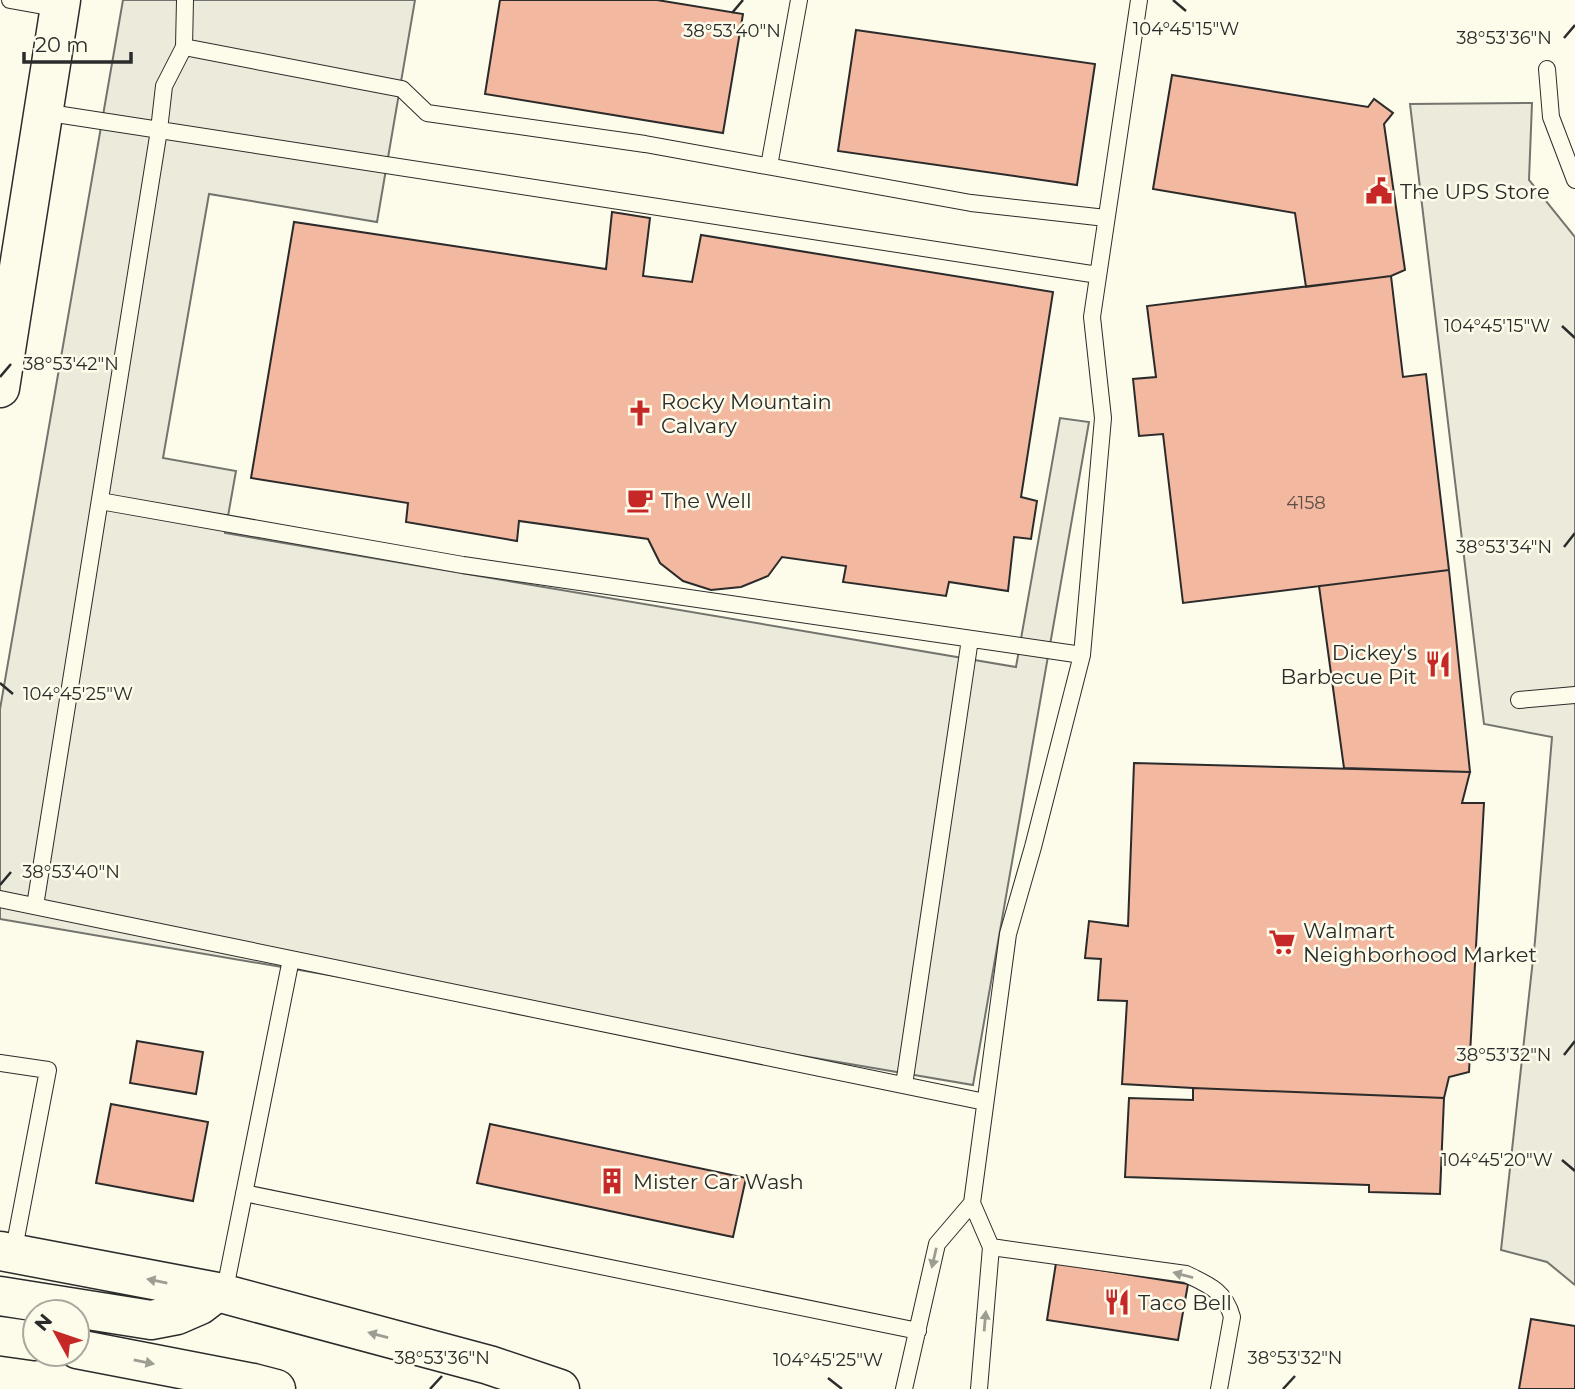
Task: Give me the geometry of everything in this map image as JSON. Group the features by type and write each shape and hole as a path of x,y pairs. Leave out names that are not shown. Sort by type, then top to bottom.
{"main road":[{"path":"0,388 6,310 61,5"},
{"path":"7,1253 220,1293 489,1365 560,1389"},
{"path":"0,1296 151,1320 177,1315 220,1293"},
{"path":"0,1336 21,1339"},
{"path":"91,1352 253,1382 276,1389"}],"lane":[{"path":"10,0 61,5"},
{"path":"35,906 164,86 184,47 185,0"},
{"path":"769,166 799,0"},
{"path":"979,1389 991,1247 972,1203 1008,934 1082,655 1103,418 1092,317 1136,1"},
{"path":"184,47 402,89 427,113 645,144 971,203 1106,218"},
{"path":"1547,69 1550,117 1575,180"},
{"path":"43,112 1098,275"},
{"path":"100,501 463,565 1082,655"},
{"path":"904,1085 970,639"},
{"path":"1520,700 1575,695"},
{"path":"0,899 985,1102"},
{"path":"220,1293 244,1194 291,959"},
{"path":"0,1063 48,1070 7,1253"},
{"path":"244,1194 918,1331"},
{"path":"904,1389 937,1244 972,1203"},
{"path":"991,1247 1186,1274 1207,1284 1221,1294 1232,1317 1219,1389"}],"shaded area":[{"path":"123,0 415,0 377,222 209,194 163,458 236,471 225,533 1016,667 1060,418 1089,422 973,1085 0,919 0,709"},
{"path":"1532,103 1529,180 1575,237 1575,1285 1547,1262 1501,1250 1535,941 1552,737 1484,724 1410,104"}],"building":[{"path":"500,0 657,0 743,14 723,133 485,94"},
{"path":"856,30 1095,64 1077,185 838,151"},
{"path":"1172,75 1368,107 1374,99 1393,113 1384,124 1405,270 1391,276 1306,287 1295,213 1153,189"},
{"name":"Rocky Mountain Calvary","path":"612,212 650,218 643,276 692,282 701,235 1053,292 1021,497 1037,501 1031,539 1014,537 1008,591 949,582 946,596 843,582 846,566 782,557 768,576 741,587 711,590 683,581 660,563 648,539 519,521 517,541 406,522 408,503 251,478 294,222 606,269"},
{"path":"1391,276 1403,377 1426,374 1449,570 1183,603 1163,434 1139,436 1133,379 1156,377 1147,306"},
{"path":"1449,570 1470,772 1344,768 1319,586"},
{"name":"Walmart Neighborhood Market","path":"1134,763 1470,772 1462,803 1484,803 1469,1072 1449,1077 1444,1098 1122,1084 1127,1001 1098,1000 1101,959 1085,958 1089,921 1128,926"},
{"path":"137,1041 203,1052 196,1094 130,1083"},
{"path":"1193,1088 1444,1098 1440,1194 1369,1192 1369,1185 1125,1177 1129,1098 1193,1100"},
{"path":"111,1104 208,1122 193,1201 96,1183"},
{"name":"Mister Car Wash","path":"490,1124 746,1178 733,1237 477,1183"},
{"name":"Taco Bell","path":"1056,1263 1188,1284 1178,1340 1047,1320"},
{"path":"1531,1319 1575,1326 1575,1389 1519,1389"}],"place":[{"name":"The UPS Store","path":"1379,191"},
{"name":"Rocky Mountain Calvary","path":"640,413"},
{"name":"The Well","path":"640,500"},
{"name":"Dickey's Barbecue Pit","path":"1438,664"},
{"name":"Walmart Neighborhood Market","path":"1282,942"},
{"name":"Mister Car Wash","path":"612,1181"},
{"name":"Taco Bell","path":"1117,1302"}]}
